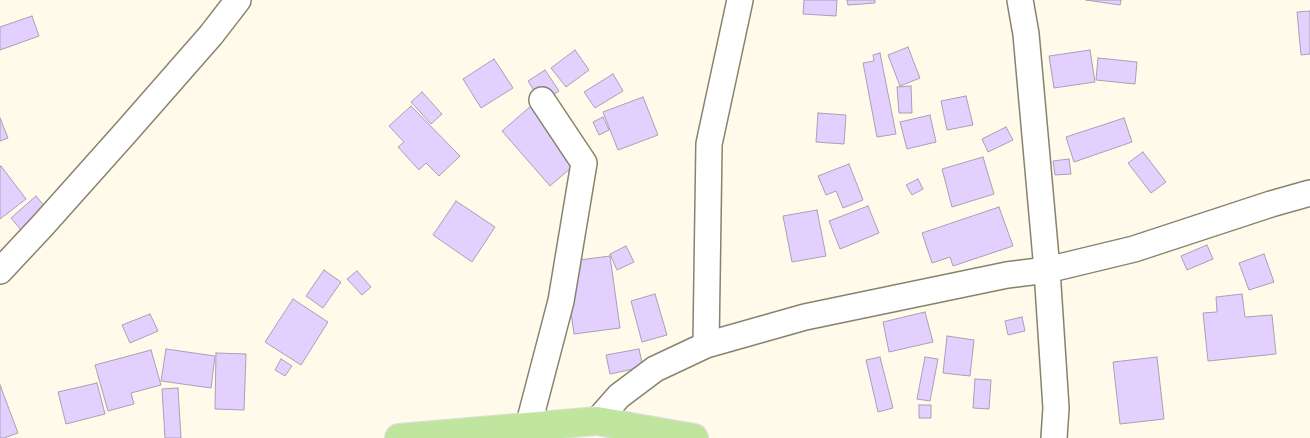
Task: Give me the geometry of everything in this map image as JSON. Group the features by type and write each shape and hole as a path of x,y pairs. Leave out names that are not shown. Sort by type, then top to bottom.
{"main road":[{"path":"399,438 529,432 598,421 694,438"}],"street":[{"path":"0,271 132,125 211,35 238,0"},
{"path":"706,346 709,144 740,0"},
{"path":"1020,0 1028,53 1047,270 1056,408 1054,438"},
{"path":"529,432 561,301 584,163 542,100"},
{"path":"598,421 619,396 655,369 706,346 805,317 1007,275 1047,270 1134,249 1310,193"}],"building":[{"path":"804,0 837,0 836,16 803,14"},
{"path":"847,0 875,0 875,3 848,5"},
{"path":"1086,0 1121,0 1120,5"},
{"path":"1310,11 1310,54 1301,55 1297,12"},
{"path":"32,16 39,36 0,50 0,27"},
{"path":"908,47 920,78 900,86 888,55"},
{"path":"575,50 589,70 566,87 551,68"},
{"path":"1090,50 1095,82 1054,88 1049,56"},
{"path":"880,53 896,134 877,137 863,63 874,61 873,55"},
{"path":"1098,58 1137,62 1135,84 1096,80"},
{"path":"494,59 513,88 481,108 463,79"},
{"path":"545,70 559,91 541,102 528,81"},
{"path":"613,74 623,91 595,108 584,92"},
{"path":"911,86 912,113 899,113 897,87"},
{"path":"422,92 442,114 431,124 411,102"},
{"path":"966,96 973,125 947,130 941,101"},
{"path":"643,97 658,135 618,150 603,112"},
{"path":"532,105 580,160 550,186 502,131"},
{"path":"411,106 460,156 439,176 426,163 419,170 398,147 404,142 389,126"},
{"path":"818,113 846,115 844,144 816,142"},
{"path":"930,115 936,142 907,149 900,122"},
{"path":"603,117 609,130 599,135 593,122"},
{"path":"0,118 8,138 0,141"},
{"path":"1124,118 1132,142 1074,162 1066,137"},
{"path":"1006,127 1013,140 988,152 982,139"},
{"path":"1143,152 1166,182 1151,193 1128,163"},
{"path":"983,157 994,194 952,207 942,169"},
{"path":"1069,159 1071,174 1055,175 1053,161"},
{"path":"849,164 863,200 843,208 836,191 826,195 818,176"},
{"path":"0,167 26,199 0,219"},
{"path":"918,179 923,189 912,195 906,185"},
{"path":"36,196 46,208 21,230 11,218"},
{"path":"456,201 495,227 472,262 433,235"},
{"path":"868,206 879,233 840,249 829,221"},
{"path":"999,207 1013,246 953,266 950,257 932,263 922,233"},
{"path":"817,210 826,256 792,262 783,216"},
{"path":"1207,245 1213,259 1187,270 1181,256"},
{"path":"626,246 634,262 617,270 610,254"},
{"path":"1264,254 1274,282 1249,290 1239,263"},
{"path":"610,256 620,328 574,334 564,262"},
{"path":"324,270 341,282 323,308 306,296"},
{"path":"357,271 371,287 362,295 347,279"},
{"path":"655,294 667,335 642,342 631,301"},
{"path":"1242,294 1245,317 1272,315 1276,354 1208,361 1203,313 1217,312 1216,297"},
{"path":"293,299 328,322 301,365 265,342"},
{"path":"925,312 933,342 889,352 883,322"},
{"path":"150,314 158,331 130,343 122,325"},
{"path":"1022,317 1025,331 1008,335 1005,321"},
{"path":"947,336 974,340 970,376 943,373"},
{"path":"166,349 215,356 211,388 161,381"},
{"path":"639,349 643,367 610,374 606,355"},
{"path":"151,350 161,385 131,393 134,404 108,411 95,365"},
{"path":"216,353 246,354 244,410 215,409"},
{"path":"880,357 893,408 878,412 866,360"},
{"path":"925,357 938,359 930,401 917,399"},
{"path":"1157,357 1164,419 1120,424 1113,362"},
{"path":"281,359 292,366 285,376 275,370"},
{"path":"975,379 991,380 989,409 973,408"},
{"path":"97,383 105,414 66,424 58,392"},
{"path":"0,385 18,433 4,438 0,438"},
{"path":"178,388 181,438 165,438 162,389"},
{"path":"919,405 931,405 931,418 919,418"}]}
